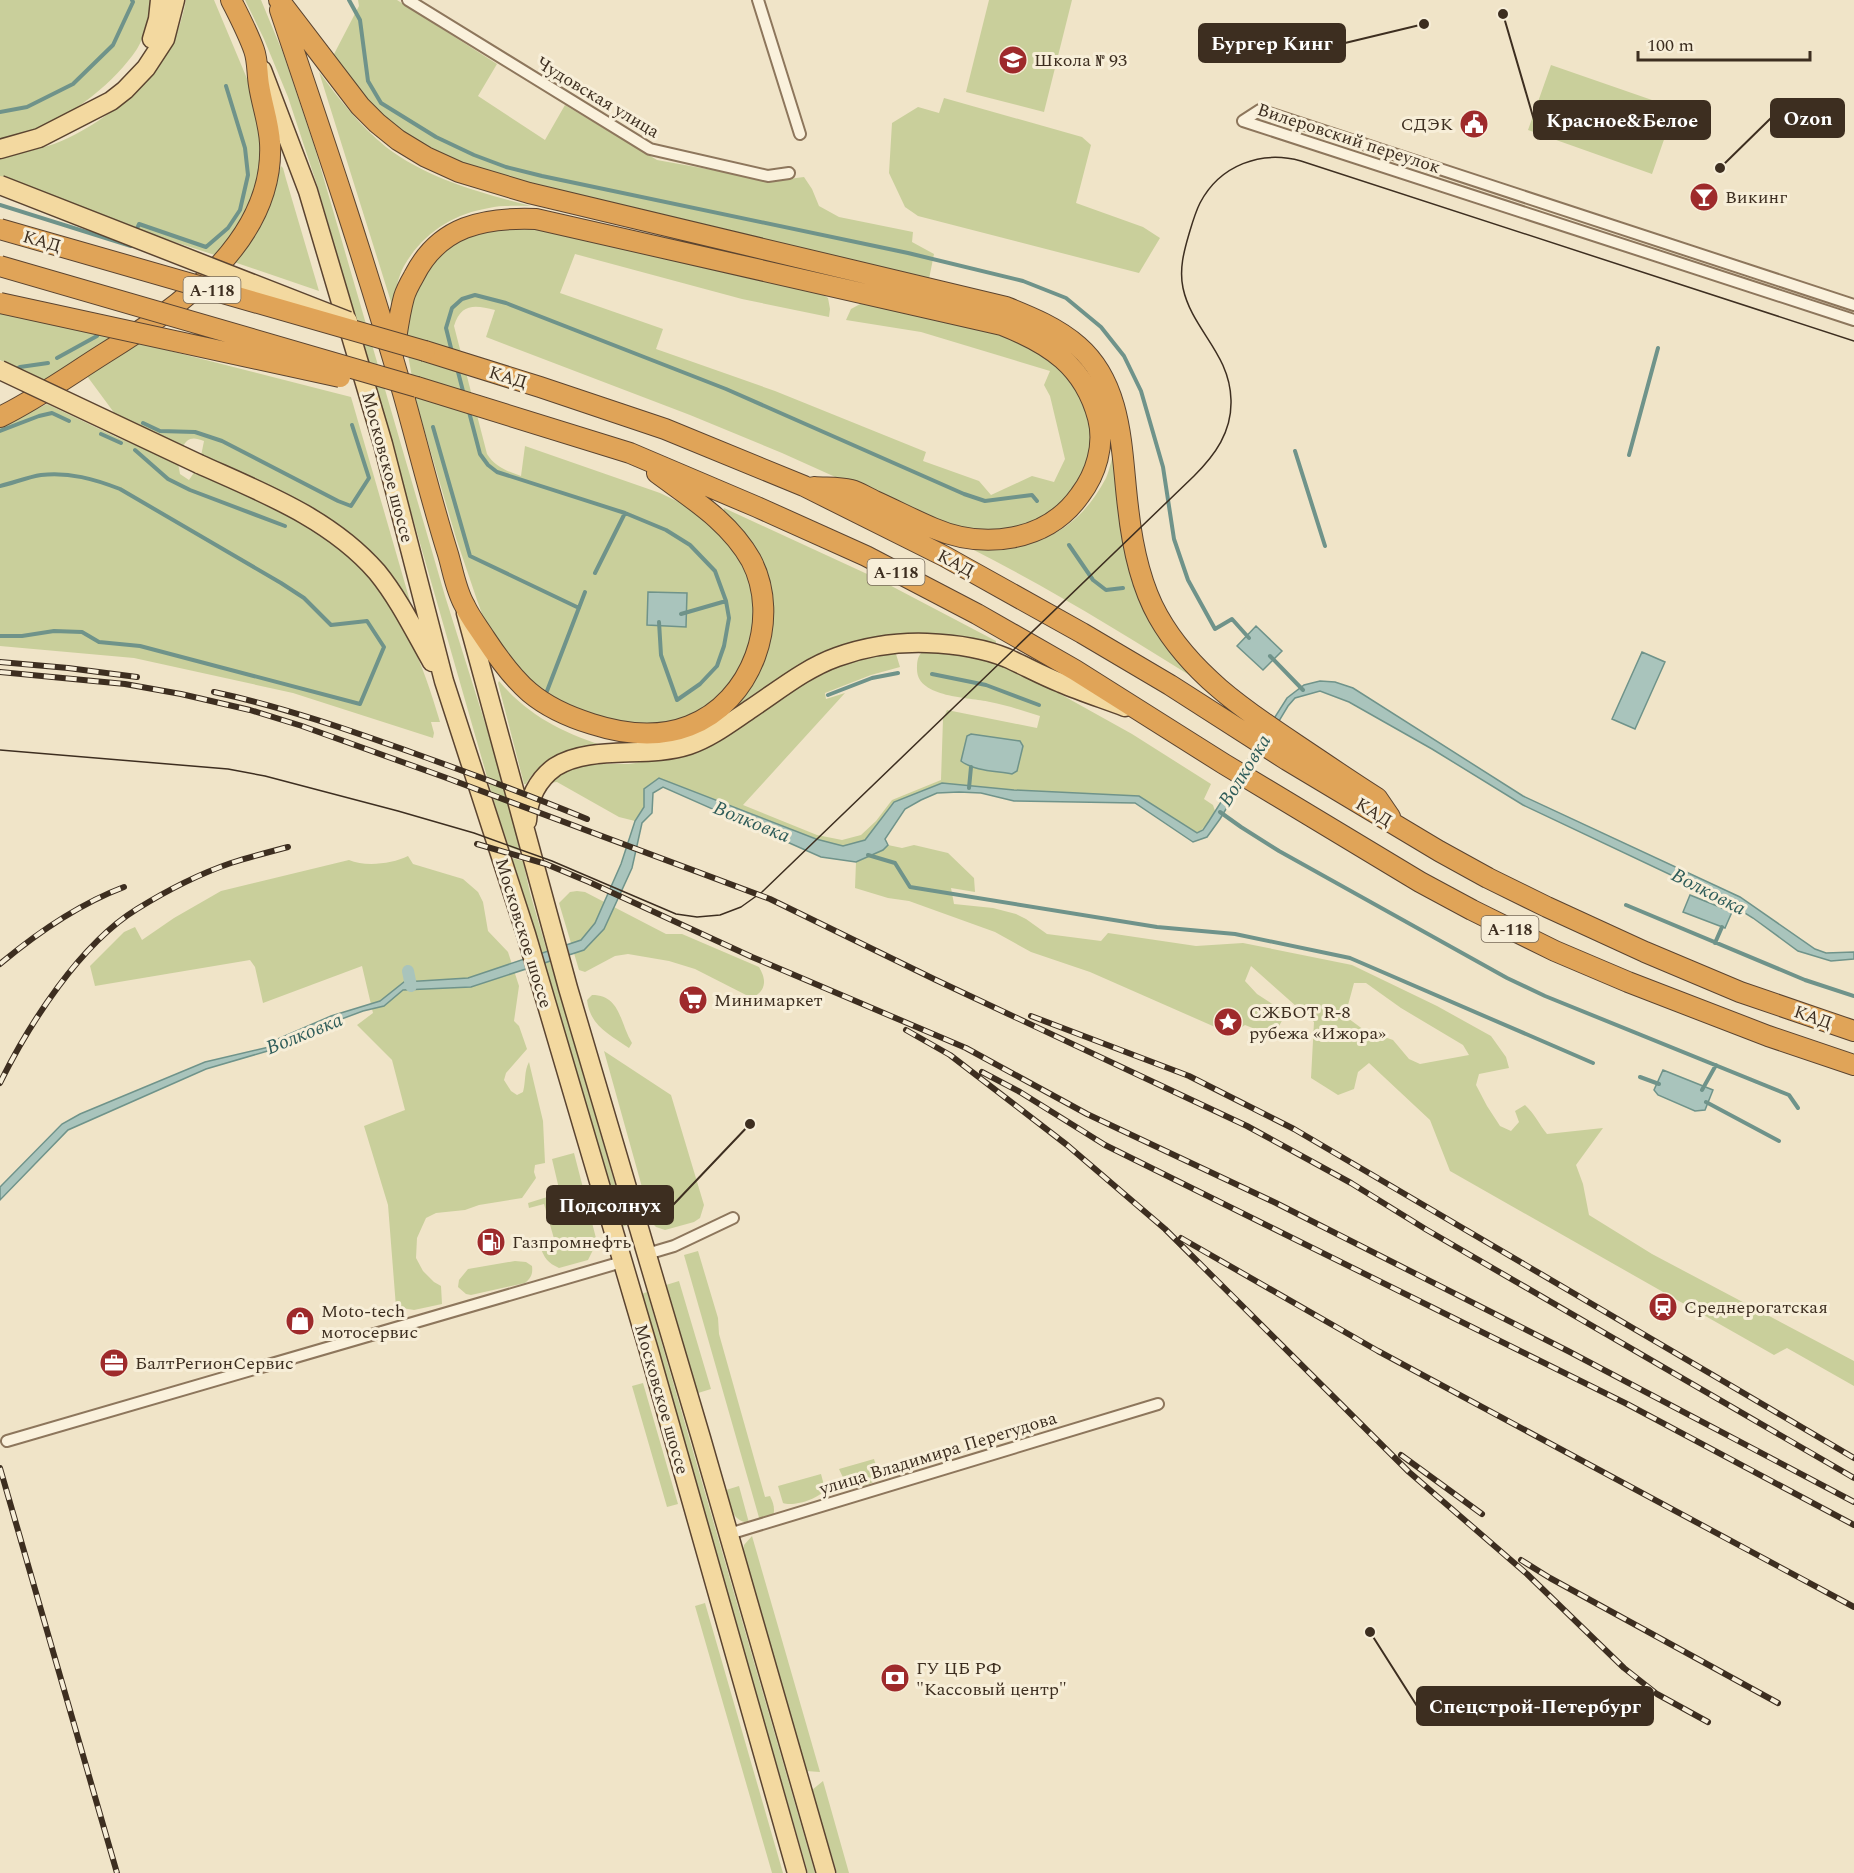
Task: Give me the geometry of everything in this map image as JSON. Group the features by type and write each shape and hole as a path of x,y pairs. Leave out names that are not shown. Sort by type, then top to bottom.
{"highway":[{"name":"Московское шоссе","path":"231,0 255,51"},
{"name":"Московское шоссе","path":"278,0 393,358 438,524 464,605"},
{"path":"278,0 316,46 339,81 377,123 398,140 426,157 451,168 529,193 1006,307 1033,318 1078,346 1096,368 1111,394 1119,428 1134,548 1155,609 1173,640 1248,725"},
{"path":"0,417 23,406 146,328 210,276 246,233 264,191 270,143 255,51"},
{"path":"393,358 404,295 430,251 451,233 489,221 510,218 536,219 1002,325 1044,345 1060,355 1073,368 1094,402 1101,427 1096,466 1091,479 1076,501 1048,526 1020,536 982,540 950,534 934,529 851,490 804,486"},
{"name":"КАД","path":"0,229 425,351 540,387 665,429 804,486 1001,587 1170,685 1248,725 1292,752 1377,798 1397,826 1488,878 1645,952 1740,992 1854,1031"},
{"name":"КАД","path":"0,266 502,412 630,453 757,507 866,556 987,620 1075,670 1224,764 1420,882 1555,951 1768,1036 1854,1065"},
{"path":"0,303 344,378 417,387"},
{"path":"464,605 507,670 526,691 567,716 611,730 632,733 654,732 689,726 718,709 741,685 759,647 764,613 761,588 751,561 723,522 630,453"}],"main road":[{"path":"67,125 119,82 147,52 158,19 160,0"},
{"path":"1,148 39,138 67,125 111,101 125,90 146,68 165,39 175,0"},
{"name":"Московское шоссе","path":"255,51 311,202 383,444 444,681 526,934 797,1873"},
{"path":"0,185 425,351"},
{"path":"0,370 282,502 331,531 377,573 444,681"},
{"name":"Московское шоссе","path":"464,605 562,969 729,1533 826,1873"},
{"path":"527,835 527,813 530,800 537,786 557,766 584,756 643,753 675,749 691,744 716,732 800,676 837,657 872,647 926,643 963,646 1005,657 1060,683 1148,716"},
{"path":"622,1262 647,1254"}],"street":[{"name":"Чудовская улица","path":"408,0 650,149 768,176 789,173"},
{"path":"758,0 800,134"},
{"name":"Вилеровский переулок","path":"1854,305 1260,110 1243,121 1854,320"},
{"path":"647,1254 674,1246 733,1218"},
{"path":"7,1441 622,1262"},
{"name":"улица Владимира Перегудова","path":"729,1533 1158,1404"}],"green space":[{"path":"0,0 153,0 149,19 137,49 105,85 50,124 0,141"},
{"path":"186,0 214,0 256,100 264,162 259,186 221,257 131,228 0,178 0,157 41,148 68,138 99,120 129,98 154,73 163,60 180,23"},
{"path":"245,0 261,0 283,53 314,145 445,596 512,812 520,851 509,847 498,815 319,191 288,97"},
{"path":"358,0 397,0 497,64 478,96 545,140 565,105 657,160 773,181 804,177 819,206 839,217 913,232 912,242 934,254 929,279 556,191 475,169 437,152 403,133 370,104 333,56 359,6"},
{"path":"989,0 1072,0 1044,112 966,92"},
{"path":"1551,65 1675,108 1652,174 1528,130"},
{"path":"319,72 367,130 402,158 455,184 531,206 499,206 476,211 451,220 440,227 420,244 404,266 392,305"},
{"path":"944,98 1082,137 1091,145 1076,203 1143,227 1160,238 1139,273 918,216 905,207 889,173 892,123 918,107 939,113"},
{"path":"281,166 319,291 234,262 254,235 264,216"},
{"path":"520,225 820,293 828,298 829,317 742,299 575,254 560,293 663,329 656,349 775,391 926,452 923,461 979,481 991,495 1032,476 1054,482 1065,459 1050,396 1044,385 1050,371 921,332 846,320 851,309 862,303 946,322 988,328 1031,342 1080,389 1093,430 1090,457 1080,485 1066,505 1021,531 970,533 882,498 690,415 486,337 495,310 470,307 461,313 454,326 487,454 494,462 521,476 525,446 660,493 685,505 711,524 733,548 748,572 755,595 754,639 731,688 693,718 644,728 576,713 523,681 486,625 456,538 417,405 408,355 406,330 409,305 438,252 474,232"},
{"path":"0,310 119,337 47,383 0,360"},
{"path":"135,342 351,397 411,610 387,573 201,456 204,441 191,439 182,449 118,418 87,376"},
{"path":"47,404 178,463 180,474 189,480 195,471 279,510 338,546 371,578 385,596 418,656 440,722 431,722 433,738 293,693 134,658 0,646 0,427"},
{"path":"1115,447 1130,543 1199,681 1086,612 970,548 972,546 1018,546 1033,543 1059,531 1081,513 1099,491"},
{"path":"724,508 878,579 996,641 996,645 889,639 727,717 754,680 769,614 722,513"},
{"path":"922,652 965,656 1017,670 1132,734 1211,784 1204,799 1213,805 1215,811 1197,833 1139,796 1014,790 942,783 894,802 865,840 843,846 816,839 659,778 645,789 644,807 635,821 619,817 557,782 549,783 562,772 577,766 629,764 668,758 841,665 871,656 896,654 900,667 871,675 825,693 826,699 845,693 743,805 817,835 842,840 861,835 876,821 892,800 941,780 943,719 947,710 1037,728 1040,716 996,703 946,695 926,686 917,670 918,658"},
{"path":"499,681 522,704 548,722 576,736 607,747 562,755 542,765 524,784"},
{"path":"888,845 902,848 914,845 948,853 974,878 975,892 951,888 954,904 993,908 1016,914 1047,934 1101,941 1108,933 1196,946 1243,943 1352,965 1437,1006 1491,1036 1506,1057 1509,1068 1479,1074 1476,1085 1500,1126 1511,1131 1519,1122 1515,1111 1525,1105 1547,1134 1603,1128 1576,1165 1583,1184 1589,1215 1652,1254 1854,1361 1854,1386 1787,1348 1774,1355 1450,1171 1430,1120 1369,1063 1358,1072 1354,1089 1338,1095 1311,1078 1314,1022 1251,966 1245,981 1257,994 1286,1013 1277,1030 1265,1033 1245,1025 1231,1034 1090,972 1031,952 995,932 909,901 888,898 855,888 856,862 883,850","holes":["1354,983 1366,983 1401,1008 1463,1045 1469,1055 1420,1064 1409,1059 1393,1040 1364,1030 1345,1016"]},
{"path":"408,856 413,864 463,879 478,892 483,902 488,931 508,952 519,986 514,1021 519,1026 527,1049 506,1073 504,1080 511,1091 517,1095 523,1092 529,1062 543,1121 545,1163 535,1165 536,1178 522,1198 479,1205 465,1210 436,1213 426,1218 417,1238 416,1258 423,1271 441,1286 442,1304 414,1310 396,1307 388,1205 364,1126 405,1110 392,1060 357,1025 373,1013 362,966 263,1003 255,967 250,960 95,986 90,966 124,932 135,927 142,940 174,918 221,891 349,860 378,864"},
{"path":"512,858 523,861 530,893 627,1225 622,1227 524,895"},
{"path":"570,892 585,892 666,934 682,934 759,967 764,981 762,989 752,998 695,969 669,961 628,954 615,956 585,972 579,970 559,903"},
{"path":"592,995 602,996 614,1005 632,1043 629,1048 596,1023 587,1000"},
{"path":"604,1051 671,1095 704,1205 700,1218 694,1222 665,1230 652,1223"},
{"path":"574,1153 597,1242 588,1260 559,1268 547,1260 540,1246 555,1242 544,1204 529,1208 528,1203 560,1193 552,1159"},
{"path":"698,1251 765,1497 770,1496 773,1504 773,1518 760,1521 684,1255"},
{"path":"515,1261 526,1262 532,1266 531,1276 525,1283 471,1295 458,1287 459,1280 468,1269"},
{"path":"679,1281 711,1389 698,1393 666,1285"},
{"path":"647,1292 815,1873 808,1873 641,1294"},
{"path":"643,1383 678,1504 667,1507 632,1386"},
{"path":"874,1459 878,1473 873,1482 863,1486 847,1486 839,1469"},
{"path":"821,1474 825,1489 822,1493 806,1501 793,1504 783,1503 778,1486"},
{"path":"739,1486 749,1523 735,1516 726,1490"},
{"path":"752,1536 820,1772 806,1771 743,1551 744,1545"},
{"path":"705,1603 783,1873 772,1873 695,1606"},
{"path":"823,1781 849,1873 837,1873 812,1790"}],"water":[{"path":"648,592 687,593 686,627 647,625"},
{"path":"1256,626 1282,651 1263,670 1237,646"},
{"path":"1642,652 1665,662 1635,729 1612,719"},
{"name":"Волковка","path":"1320,681 1335,682 1353,688 1523,796 1740,897 1815,949 1826,953 1854,952 1854,959 1831,961 1798,951 1726,901 1523,805 1432,749 1349,702 1320,691 1295,698 1288,706 1220,819 1207,837 1193,842 1135,803 1014,801 981,793 937,793 905,809 885,839 888,845 883,850 856,862 821,857 663,787 653,793 652,813 642,823 632,868 604,929 584,950 471,987 403,990 384,1006 363,1011 280,1042 271,1050 206,1069 68,1130 0,1200 0,1187 62,1124 80,1114 205,1062 269,1047 278,1039 331,1016 380,1001 404,982 468,978 581,940 595,923 621,864 635,821 644,807 644,789 659,778 816,839 843,846 865,840 894,802 942,783 1014,790 1139,796 1197,833 1203,830 1209,821 1287,698 1304,685"},
{"path":"971,734 1020,741 1023,746 1017,771 1012,774 985,770 961,761 967,736"},
{"path":"1690,895 1732,912 1725,928 1683,912"},
{"path":"1663,1070 1713,1090 1705,1110 1695,1111 1658,1095 1654,1090"}],"waterway":[{"path":"0,112 27,107 73,84 113,45 132,0"},
{"path":"349,0 360,20 368,81 381,103 436,137 474,155 506,167 542,176 908,253 1023,281 1066,298 1101,327 1124,356 1141,391 1163,467 1174,539 1188,580 1215,629 1232,619 1249,638"},
{"path":"136,231 139,224 206,247 228,228 240,210 248,175 245,148 226,86"},
{"path":"0,205 131,246 133,241"},
{"path":"452,352 446,328 452,308 462,299 475,295 506,303 726,389 964,494 985,501 1032,495 1037,501"},
{"path":"57,358 97,336"},
{"path":"1629,455 1658,348"},
{"path":"14,371 20,367 48,363"},
{"path":"457,368 464,395"},
{"path":"468,408 480,454 497,472 625,513 666,530 690,545 715,571 726,601 729,618 724,646 717,666 700,684 677,700 661,655 659,622"},
{"path":"0,431 52,413 69,421"},
{"path":"143,423 160,431 195,432 222,441 351,506 369,478 352,425"},
{"path":"433,427 470,556 579,608"},
{"path":"101,434 121,443"},
{"path":"135,450 168,479 190,490 285,526"},
{"path":"1295,451 1325,546"},
{"path":"0,486 41,475 72,475 120,489 281,583 304,598 331,625 367,621 384,647 360,704 140,646 99,642 82,632 54,631 22,636 0,636"},
{"path":"595,573 625,513"},
{"path":"1069,545 1093,580 1106,590 1123,588"},
{"path":"547,691 585,592"},
{"path":"681,614 726,601"},
{"path":"1270,656 1303,690"},
{"path":"828,695 872,678 898,673"},
{"path":"932,674 986,685 1039,705"},
{"path":"969,788 971,767"},
{"name":"Волковка","path":"1220,812 1279,851 1507,978 1545,996 1789,1095 1798,1108"},
{"path":"868,855 895,863 910,887 1157,927 1235,934 1350,958 1593,1063"},
{"path":"1626,905 1805,980 1854,996"},
{"path":"1715,943 1722,927"},
{"path":"408,971 411,986"},
{"path":"1702,1090 1716,1065"},
{"path":"1640,1077 1659,1084"},
{"path":"1706,1102 1779,1141"}],"tram line":[{"path":"0,750 228,769 265,776 474,833 552,861 676,914 697,917 720,915 741,907 762,892 1209,460 1221,442 1229,422 1231,412 1229,383 1218,355 1188,303 1183,288 1182,267 1187,240 1200,203 1208,190 1230,170 1257,159 1286,158 1301,161 1854,341"}],"railway":[{"path":"0,662 137,677"},
{"path":"0,672 125,684 250,710 302,726 444,777 770,899 936,980 1247,1126 1351,1183 1427,1230 1854,1478"},
{"path":"214,692 343,728 587,819"},
{"path":"477,844 546,864 752,957 966,1048 1087,1114 1276,1203 1568,1351 1854,1502"},
{"path":"0,1083 41,1011 58,987 76,964 116,924 148,902 195,878 231,863 288,847"},
{"path":"0,964 59,920 124,887"},
{"path":"1031,1016 1189,1076 1294,1129 1854,1458"},
{"path":"906,1030 950,1055 1067,1145 1165,1229 1409,1472 1527,1574 1624,1668 1657,1694 1708,1722"},
{"path":"982,1072 1020,1092 1105,1145 1627,1404 1854,1525"},
{"path":"1181,1238 1378,1351 1854,1607"},
{"path":"1401,1455 1482,1514"},
{"path":"0,1468 117,1873"},
{"path":"1521,1560 1778,1703"}],"place":[{"name":"Красное&Белое","path":"1503,14"},
{"name":"Бургер Кинг","path":"1424,24"},
{"name":"Школа № 93","path":"1013,60"},
{"name":"СДЭК","path":"1474,124"},
{"name":"Ozon","path":"1720,168"},
{"name":"Викинг","path":"1704,197"},
{"name":"Минимаркет","path":"693,1000"},
{"name":"СЖБОТ R-8 рубежа «Ижора»","path":"1228,1022"},
{"name":"Подсолнух","path":"750,1124"},
{"name":"Газпромнефть","path":"491,1242"},
{"name":"Среднерогатская","path":"1663,1307"},
{"name":"Moto-tech мотосервис","path":"300,1321"},
{"name":"БалтРегионСервис","path":"114,1363"},
{"name":"Спецстрой-Петербург","path":"1370,1632"},
{"name":"ГУ ЦБ РФ \"Кассовый центр\"","path":"895,1678"}]}
